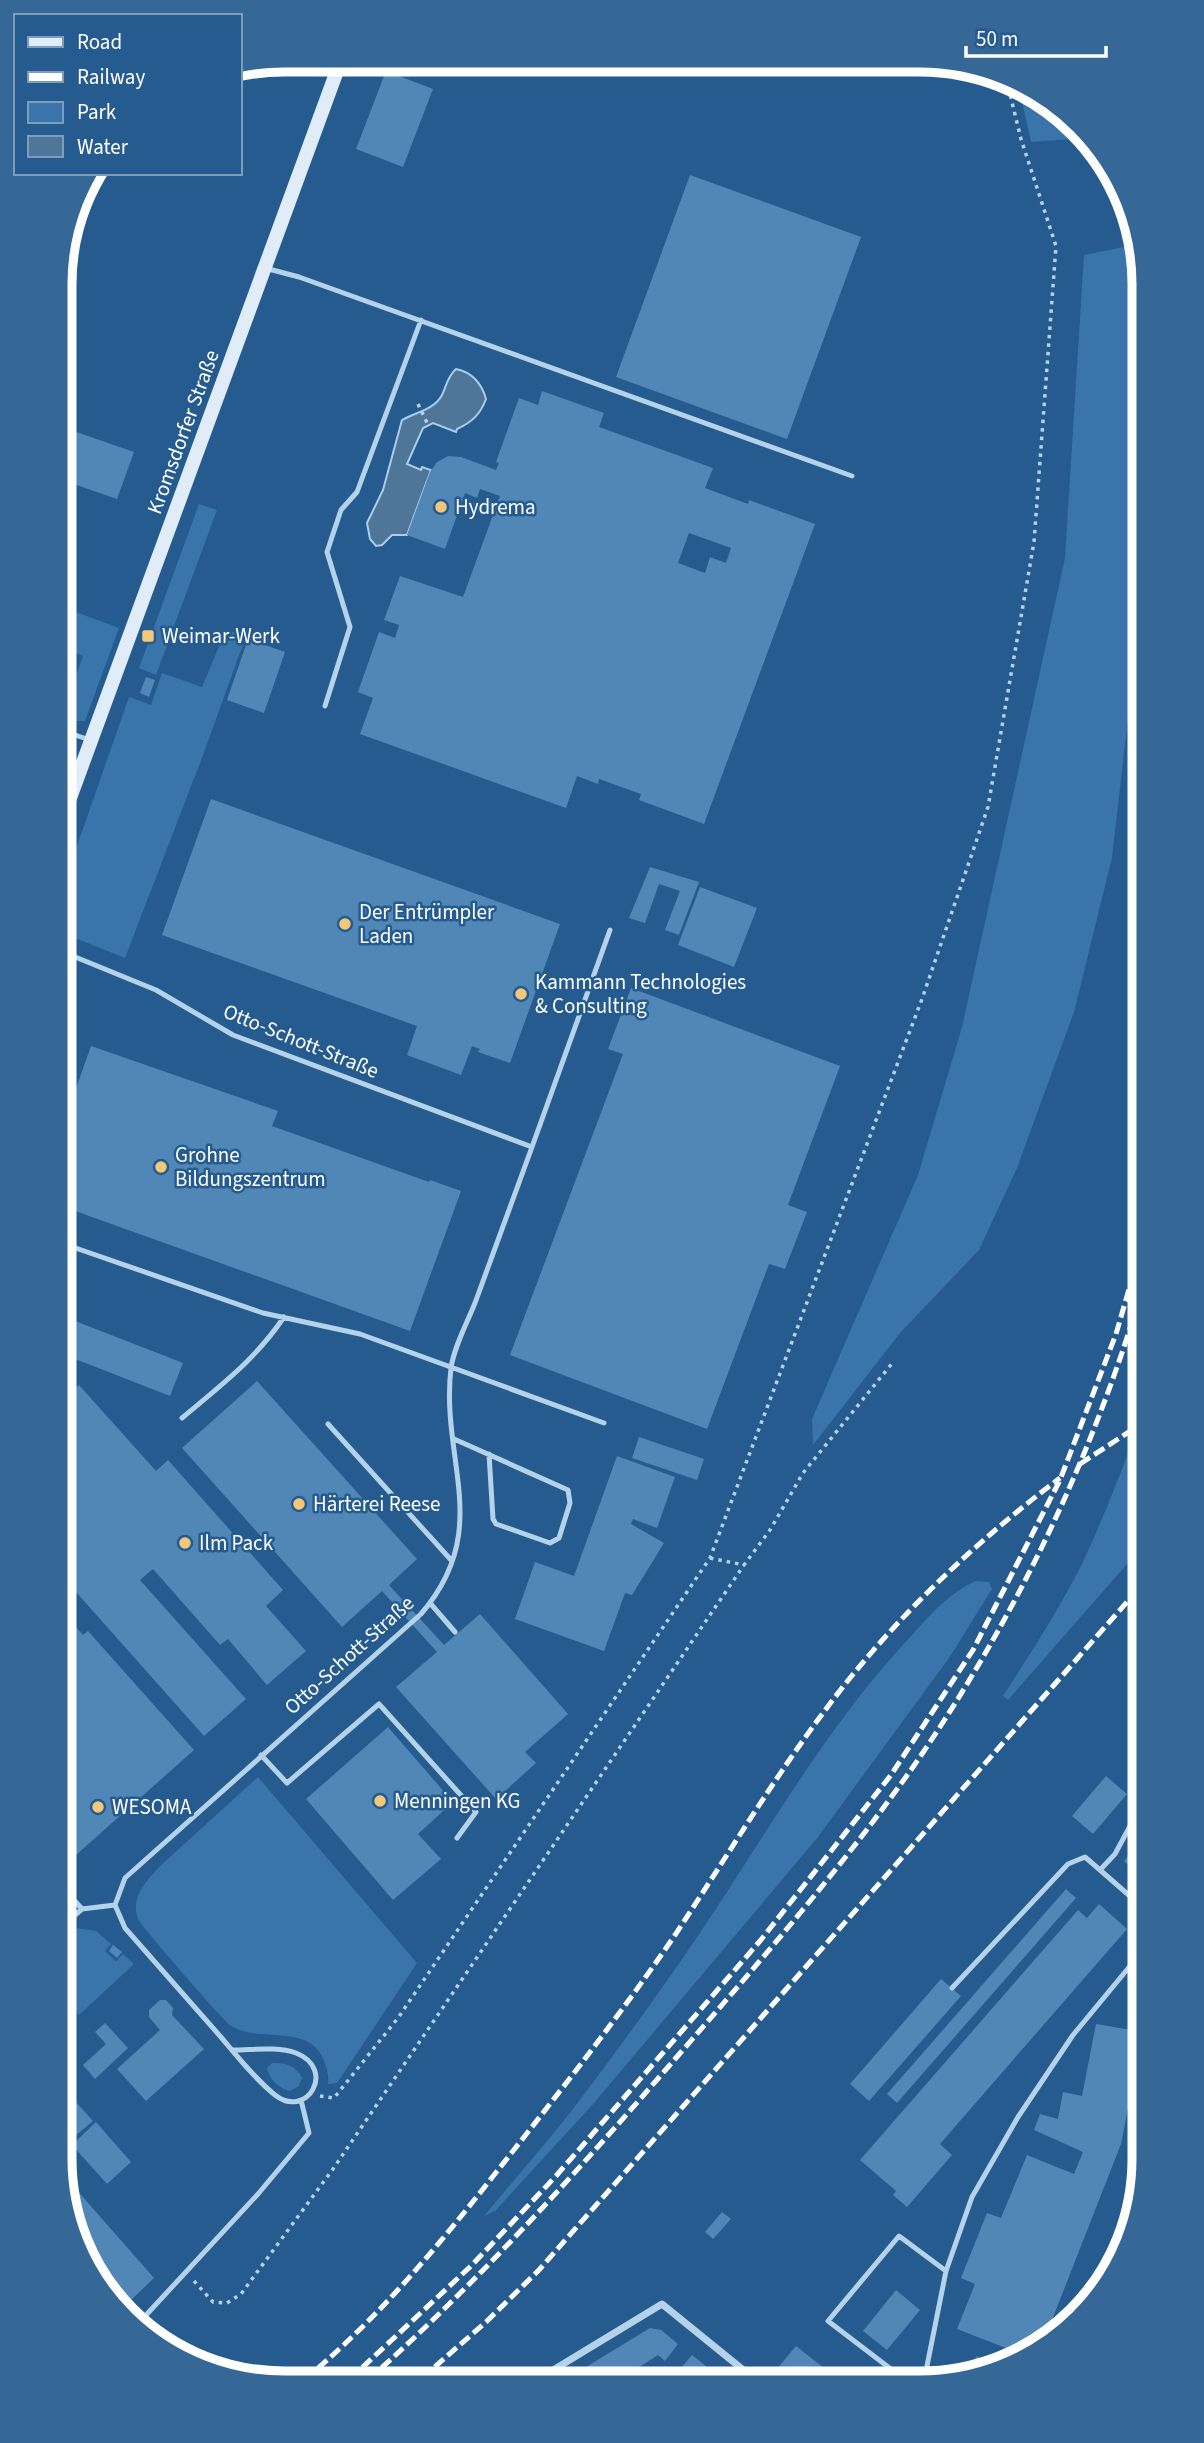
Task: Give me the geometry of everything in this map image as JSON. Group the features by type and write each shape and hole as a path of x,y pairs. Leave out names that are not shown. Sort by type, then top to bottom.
{"street":[{"name":"Kromsdorfer Straße","path":"72,791 337,72"},
{"path":"552,2371 662,2304 744,2371"}],"lane":[{"path":"265,268 299,276 852,476"},
{"path":"325,706 350,627 327,552 341,510 357,492 421,320"},
{"path":"72,734 90,740"},
{"name":"Otto-Schott-Straße","path":"115,1905 125,1878 430,1604 452,1561 459,1539 461,1497 450,1409 452,1365 610,930"},
{"name":"Otto-Schott-Straße","path":"72,955 156,990 233,1035 532,1147"},
{"path":"72,1247 250,1308 360,1334 452,1365 604,1423"},
{"path":"182,1418 244,1366 262,1348 284,1317"},
{"path":"328,1424 452,1561"},
{"path":"454,1439 489,1454 568,1490 570,1503 559,1538 550,1543 496,1524 493,1519 489,1454"},
{"path":"430,1604 455,1632"},
{"path":"261,1755 287,1783 379,1703 476,1812 457,1838"},
{"path":"1100,1870 1115,1854 1132,1822"},
{"path":"952,1988 1068,1864 1085,1857 1132,1898"},
{"path":"74,1900 82,1909"},
{"path":"72,1918 82,1909 115,1905 125,1928 233,2050 279,2098 290,2102 311,2094 317,2081 315,2071 308,2060 298,2054 284,2050 233,2050"},
{"path":"926,2371 946,2272 972,2197 1018,2118 1073,2035 1132,1964"},
{"path":"143,2318 258,2194 309,2133 301,2100"},
{"path":"893,2371 828,2321 899,2236 946,2272"}],"path":[{"path":"311,2094 334,2098 398,2018 710,1558 922,999 988,807 1034,542 1056,246 1021,139 1009,92"},
{"path":"418,404 428,425"},
{"path":"187,2271 200,2290 213,2302 227,2303 241,2294 333,2169 770,1530 803,1473 894,1361"},
{"path":"710,1558 744,1565"}],"green space":[{"path":"1021,98 1038,107 1075,139 1031,142"},
{"path":"1129,246 1132,312 1132,684 1112,858 1074,1012 1017,1168 979,1250 900,1333 813,1445 812,1419 918,1175 962,1027 1065,558 1084,255"},
{"path":"199,504 217,510 156,675 139,668"},
{"path":"72,611 119,628 85,721 73,721 72,687 83,656 72,652"},
{"path":"226,630 246,636 125,958 75,938 72,933 72,860 129,697 151,705 162,673 202,687"},
{"path":"1129,1451 1132,1452 1132,1558 1008,1700 1003,1696 1081,1566"},
{"path":"976,1581 989,1582 992,1589 949,1658 818,1837 594,2103 495,2211 484,2216 561,2124 639,2020 850,1708 934,1612 949,1597"},
{"path":"258,1777 417,1963 337,2083 328,2084 325,2063 318,2050 308,2042 242,2031 230,2025 138,1919 136,1904 149,1878"},
{"path":"76,1928 96,1931 111,1944 105,1951 116,1961 123,1954 134,1964 79,2015 72,2007 72,1932"},
{"path":"272,2063 286,2064 297,2070 302,2078 299,2086 290,2091 278,2086 268,2072 267,2068"}],"water":[{"path":"456,369 467,373 479,384 486,399 484,405 475,417 456,432 433,423 423,428 407,464 421,470 422,467 431,470 407,535 392,535 382,545 376,546 370,539 367,523 383,490 402,420 439,400"}],"building":[{"path":"386,72 433,89 403,167 356,149"},
{"path":"690,175 861,237 787,439 616,377"},
{"path":"542,391 604,413 599,427 713,468 705,488 748,504 749,500 815,524 704,824 639,800 641,794 599,779 598,784 577,776 566,808 360,734 373,698 358,692 379,632 395,638 399,625 384,620 400,576 463,597 500,496 480,489 477,498 465,493 445,549 407,535 430,472 437,462 448,456 461,457 496,470 499,463 496,462 519,398 538,405","holes":["689,533 731,548 726,563 710,557 705,573 678,563"]},
{"path":"72,430 134,452 117,499 72,483"},
{"path":"248,639 285,652 264,713 227,700"},
{"path":"146,677 155,680 149,697 140,693"},
{"name":"Der Entrümpler Laden","path":"211,799 560,924 510,1063 478,1052 480,1049 472,1046 461,1075 407,1055 417,1026 162,935"},
{"path":"650,867 699,882 679,935 665,930 680,891 659,884 645,923 629,918"},
{"path":"700,887 757,908 734,967 678,945"},
{"path":"631,988 840,1066 788,1205 807,1212 785,1269 769,1264 707,1429 510,1355 623,1054 608,1049"},
{"path":"91,1046 278,1111 272,1126 461,1191 410,1331 72,1210 72,1099"},
{"path":"72,1320 183,1363 170,1396 72,1358"},
{"path":"257,1381 417,1559 389,1585 444,1645 480,1614 568,1714 525,1752 536,1763 496,1799 396,1687 437,1652 382,1591 342,1627 182,1448"},
{"path":"79,1385 156,1471 168,1460 283,1590 266,1606 306,1651 267,1685 228,1639 220,1645 153,1569 140,1580 246,1699 204,1736 76,1592 72,1595 72,1391"},
{"path":"639,1437 704,1459 697,1480 632,1458"},
{"path":"617,1456 675,1477 657,1528 633,1519 631,1524 664,1543 632,1595 625,1593 604,1651 515,1619 535,1562 574,1576"},
{"name":"WESOMA","path":"72,1623 83,1635 88,1631 194,1750 76,1855 73,1851"},
{"name":"Menningen KG","path":"388,1727 453,1802 418,1834 441,1859 393,1900 306,1799"},
{"path":"1106,1776 1127,1794 1093,1834 1072,1816"},
{"path":"1132,1852 1132,1868 1124,1861"},
{"path":"1066,1889 1076,1898 897,2103 887,2094"},
{"path":"1099,1904 1127,1929 940,2144 952,2155 907,2207 893,2195 896,2191 860,2160 1078,1910 1087,1918"},
{"path":"113,1945 122,1952 117,1958 109,1951"},
{"path":"941,1979 961,1996 869,2101 850,2084"},
{"path":"160,2000 166,2000 173,2008 172,2015 204,2049 146,2101 117,2069 160,2030 149,2017 149,2010"},
{"path":"105,2023 128,2048 95,2079 83,2065 106,2044 95,2032"},
{"path":"1096,2024 1132,2030 1132,2088 1121,2144 1049,2327 1011,2350 957,2329 975,2284 961,2278 987,2213 1001,2218 1027,2155 1074,2174 1083,2152 1034,2130 1040,2114 1058,2119 1063,2092 1082,2096"},
{"path":"76,2102 93,2121 72,2139 72,2106"},
{"path":"96,2122 131,2162 107,2184 72,2145"},
{"path":"74,2187 154,2278 129,2302 107,2277 94,2253 83,2227"},
{"path":"722,2212 731,2219 713,2239 705,2232"},
{"path":"896,2290 920,2310 887,2350 863,2331"},
{"path":"650,2328 661,2330 678,2344 665,2361 658,2355 633,2371 579,2371"},
{"path":"796,2346 828,2371 777,2371"},
{"path":"692,2355 712,2371 678,2371"},
{"path":"977,2356 984,2361 970,2365"}],"railway":[{"path":"359,2371 472,2265 556,2176 760,1941 891,1775 973,1650 1060,1480 1116,1334 1132,1279"},
{"path":"378,2371 492,2261 607,2136 801,1912 913,1767 984,1656 1046,1539 1098,1418 1132,1321"},
{"path":"1080,1464 1132,1430"},
{"path":"314,2371 383,2306 431,2253 565,2084 673,1938 780,1773 873,1650 949,1572 1060,1478"},
{"path":"430,2371 486,2322 539,2270 1132,1596"}],"place":[{"name":"Hydrema","path":"441,507"},
{"name":"Weimar-Werk","path":"148,636"},
{"name":"Der Entrümpler Laden","path":"345,924"},
{"name":"Kammann Technologies & Consulting","path":"521,994"},
{"name":"Grohne Bildungszentrum","path":"161,1167"},
{"name":"Härterei Reese","path":"299,1504"},
{"name":"Ilm Pack","path":"185,1543"},
{"name":"Menningen KG","path":"380,1801"},
{"name":"WESOMA","path":"98,1807"}]}
